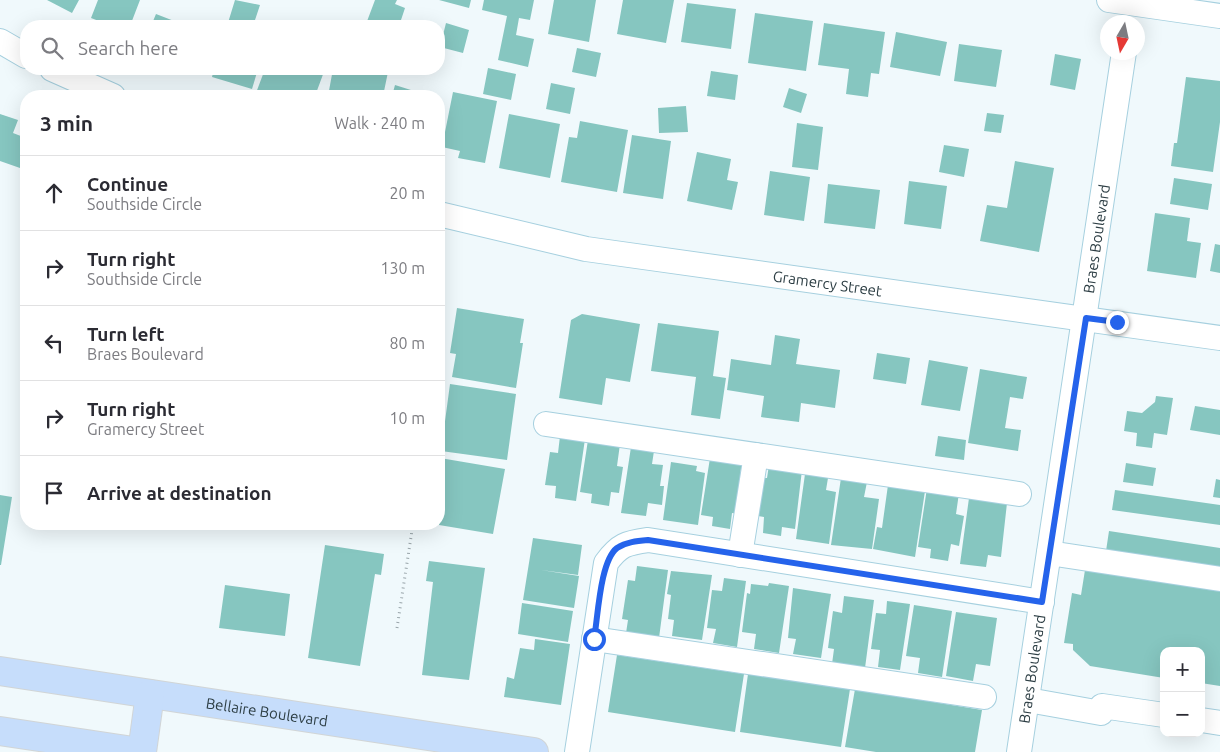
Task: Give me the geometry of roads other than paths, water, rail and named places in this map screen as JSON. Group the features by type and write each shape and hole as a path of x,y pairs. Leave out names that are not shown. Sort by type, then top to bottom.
{"main road":[{"name":"Bellaire Boulevard","path":"0,671 485,748 534,752"},
{"path":"0,731 141,752 150,694"}],"street":[{"path":"1125,6 1220,16"},
{"path":"0,41 20,53"},
{"name":"Braes Boulevard","path":"1019,752 1086,318 1123,60"},
{"path":"66,75 99,90"},
{"name":"Gramercy Street","path":"445,215 586,249 1220,338"},
{"path":"546,424 1019,494"},
{"path":"740,554 756,455"},
{"path":"577,752 606,563 616,549 630,542 648,540 1042,602"},
{"path":"1049,553 1220,579"},
{"path":"594,639 984,697"},
{"path":"1028,700 1101,713 1102,706 1160,714"},
{"path":"1205,721 1220,723"}]}
